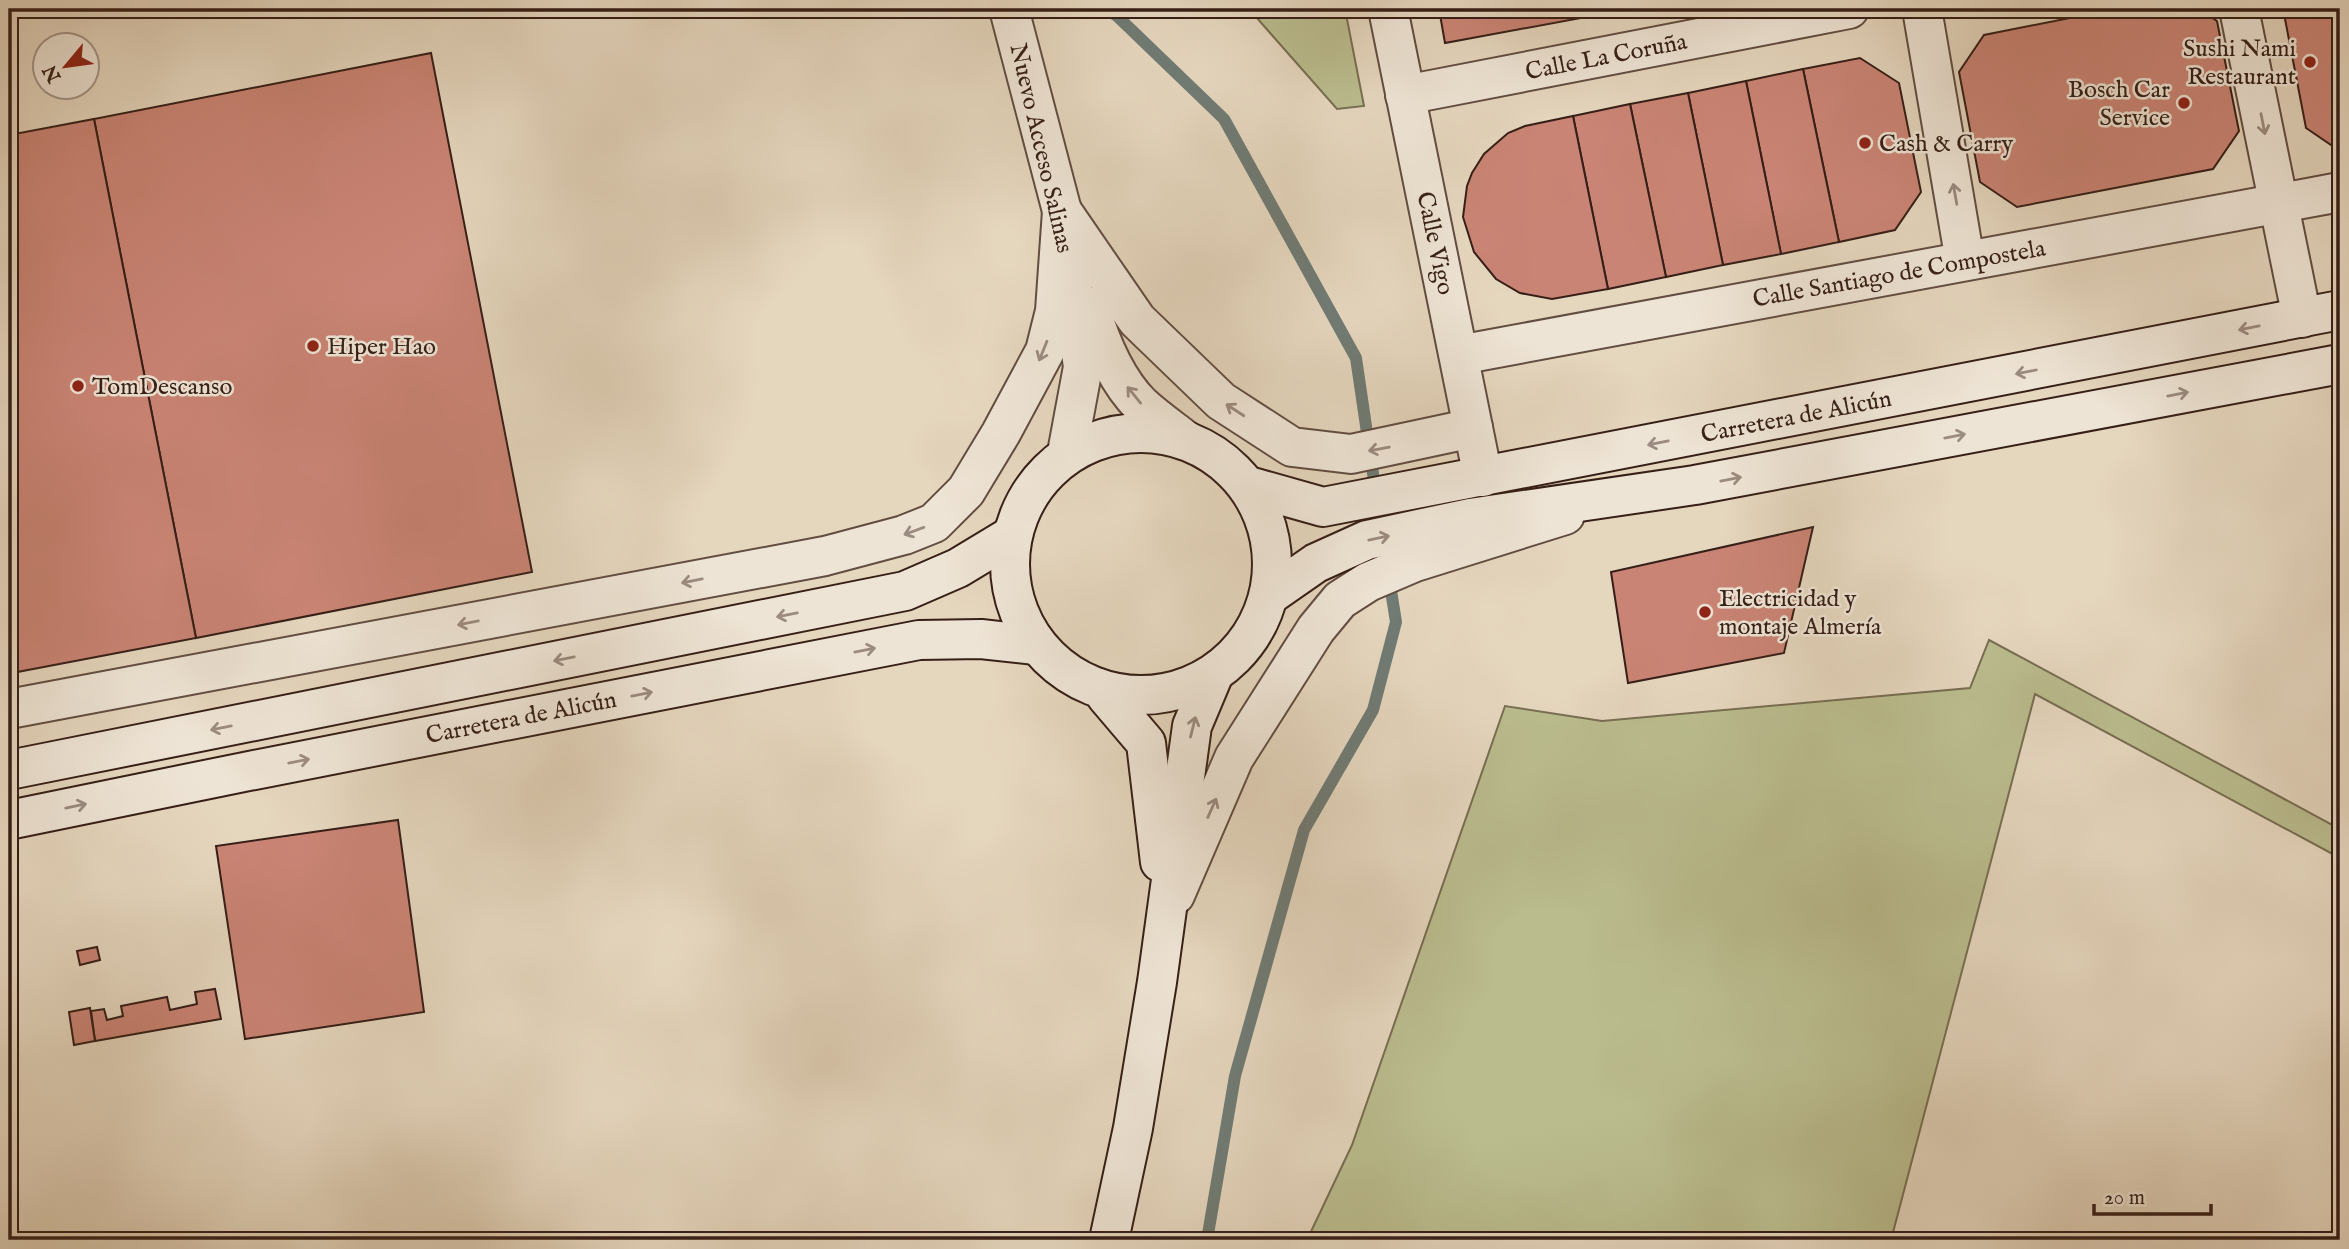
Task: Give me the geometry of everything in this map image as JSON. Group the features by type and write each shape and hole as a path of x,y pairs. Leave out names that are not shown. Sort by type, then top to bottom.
{"main road":[{"name":"Nuevo Acceso Salinas","path":"1009,9 1062,211 1083,367 1067,453"},
{"name":"Calle Vigo","path":"1388,9 1458,355 1460,431 1470,479"},
{"name":"Calle La Coruña","path":"1405,95 1849,9"},
{"path":"1922,9 1965,261"},
{"path":"2239,9 2302,318"},
{"name":"Calle Santiago de Compostela","path":"1458,355 2340,192"},
{"path":"1062,211 1099,338 1124,383 1141,405 1185,440 1227,461 1252,487 1265,517 1273,554 1270,595 1247,638 1213,676 1192,726 1167,916 1133,1128 1109,1240"},
{"path":"1062,211 1136,320 1221,401 1292,447 1351,454 1460,431"},
{"path":"9,709 825,556 934,523 966,491 1045,351 1055,311 1062,211"},
{"name":"Carretera de Alicún","path":"1252,487 1323,507 2340,310"},
{"name":"Carretera de Alicún","path":"1270,595 1316,563 1367,540 1472,531 1628,495 1695,485 2340,364"},
{"path":"1167,916 1146,743 1106,696 1059,672 1036,645 1014,595 1010,562 1011,536 1039,480 1067,453 1115,435 1147,433 1185,440"},
{"path":"1167,916 1234,758 1317,629 1340,600 1368,582 1415,562 1472,531"},
{"name":"Carretera de Alicún","path":"9,771 905,591 958,568 1011,536"},
{"name":"Carretera de Alicún","path":"9,820 919,639 981,639 1036,645"},
{"path":"1106,696 1165,696 1213,676"}],"green space":[{"path":"1249,9 1345,9 1364,106 1337,109"},
{"path":"1989,640 2340,829 2340,858 2035,694 1891,1240 1307,1240 1352,1145 1505,706 1602,721 1970,688"}],"building":[{"path":"1439,9 1619,9 1619,11 1445,43"},
{"path":"2115,9 2198,9 2217,21 2239,131 2213,169 2017,207 1980,182 1959,72 1984,35"},
{"path":"2292,9 2340,9 2340,151 2306,128 2285,19"},
{"name":"Hiper Hao","path":"431,53 532,572 196,638 94,119"},
{"name":"Cash & Carry","path":"1860,58 1899,83 1921,192 1895,230 1839,242 1803,69"},
{"path":"1803,69 1839,242 1781,254 1746,81"},
{"path":"1746,81 1781,254 1723,265 1688,93"},
{"path":"1688,93 1723,265 1666,277 1630,104"},
{"path":"1630,104 1666,277 1608,289 1573,116"},
{"path":"1573,116 1608,289 1552,299 1520,293 1496,279 1474,252 1463,217 1467,186 1484,154 1508,133 1525,126"},
{"name":"TomDescanso","path":"94,119 196,638 12,673 9,655 9,135"},
{"name":"Electricidad y montaje Almería","path":"1813,527 1784,653 1628,683 1611,572"},
{"path":"398,820 424,1012 245,1039 216,846"},
{"path":"97,947 100,960 80,965 77,951"},
{"path":"215,989 221,1019 95,1041 91,1011 104,1009 107,1020 123,1016 121,1006 167,997 170,1010 197,1004 195,992"},
{"path":"90,1008 95,1041 74,1045 69,1012"}],"waterway":[{"path":"1103,9 1116,15 1224,119 1356,358 1376,494"},
{"path":"1207,1240 1235,1076 1304,830 1373,710 1396,622 1389,578"}],"place":[{"name":"Sushi Nami Restaurant","path":"2310,62"},
{"name":"Bosch Car Service","path":"2184,103"},
{"name":"Cash & Carry","path":"1865,143"},
{"name":"Hiper Hao","path":"313,346"},
{"name":"TomDescanso","path":"78,386"},
{"name":"Electricidad y montaje Almería","path":"1705,612"}]}
